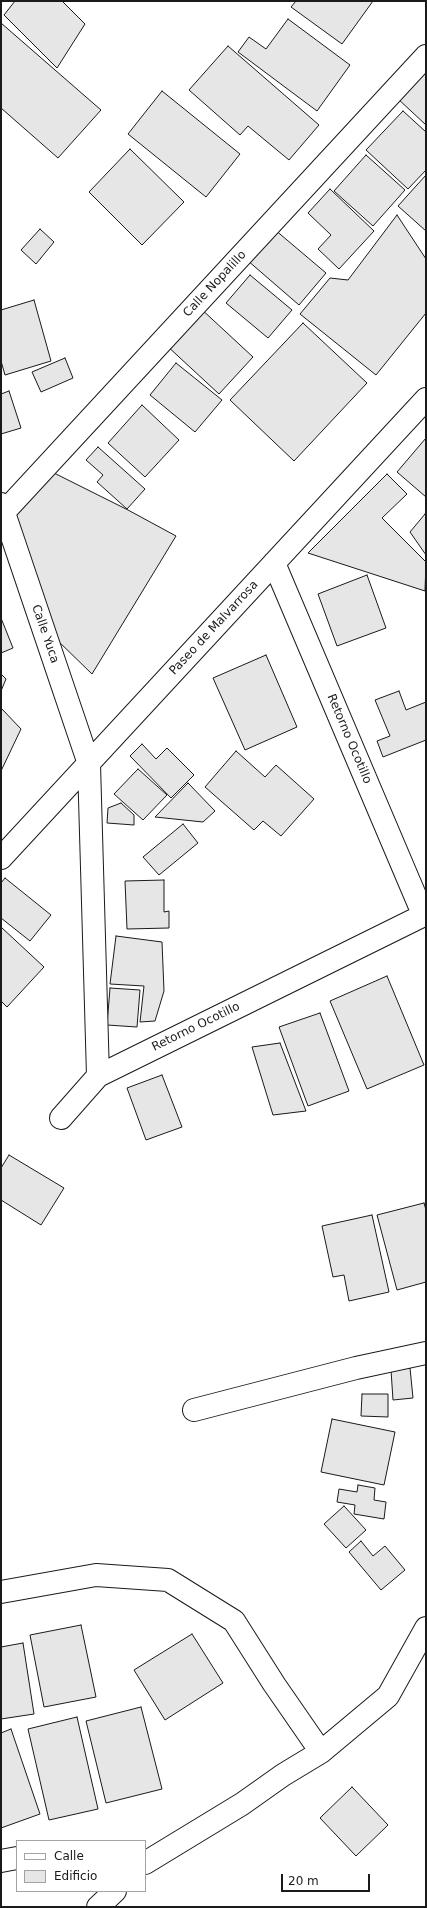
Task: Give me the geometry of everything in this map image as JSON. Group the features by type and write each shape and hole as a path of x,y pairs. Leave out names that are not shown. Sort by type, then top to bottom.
{"street":[{"name":"Calle Nopalillo","path":"2,508 426,56"},
{"name":"Paseo de Malvarrosa","path":"1,858 426,399"},
{"name":"Calle Yuca","path":"2,508 89,764"},
{"name":"Retorno Ocotillo","path":"61,1118 98,1076 425,914 274,563"},
{"path":"89,764 98,1076"},
{"path":"194,1410 356,1368 426,1353"},
{"path":"1,1592 96,1575 168,1580 234,1621 274,1684 321,1752"},
{"path":"147,1860 242,1804 283,1775 321,1752 388,1696 426,1628"},
{"path":"1,1861 16,1858"},
{"path":"98,1907 113,1892"}],"building":[{"path":"15,1 62,1 85,24 57,68 4,15"},
{"path":"296,1 373,1 342,44 291,7"},
{"path":"288,19 350,65 317,111 238,52 249,37 266,49"},
{"path":"1,23 101,110 58,158 1,108"},
{"path":"228,46 319,125 289,160 248,126 240,135 189,90"},
{"path":"426,67 426,125 397,98"},
{"path":"162,91 240,154 206,197 128,134"},
{"path":"403,111 426,132 426,170 408,189 366,150"},
{"path":"130,149 184,202 142,245 89,192"},
{"path":"366,155 405,190 373,226 334,191"},
{"path":"426,175 426,231 398,206"},
{"path":"330,189 374,231 339,269 318,249 331,235 308,213"},
{"path":"397,215 426,259 426,313 376,375 300,314 330,278 348,280"},
{"path":"40,229 54,242 36,264 21,250"},
{"path":"274,229 326,273 299,305 247,260"},
{"path":"250,275 292,310 268,338 226,303"},
{"path":"34,300 51,361 5,375 1,361 1,310"},
{"path":"199,307 253,357 219,394 165,344"},
{"path":"303,323 367,383 294,461 230,400"},
{"path":"65,358 73,378 41,392 32,372"},
{"path":"176,363 222,400 195,432 150,395"},
{"path":"9,391 21,428 1,434 1,394"},
{"path":"142,405 179,440 145,477 108,443"},
{"path":"426,438 426,497 397,472"},
{"path":"98,447 145,489 127,509 97,482 103,475 86,460"},
{"path":"48,470 176,536 92,674 55,638 10,511"},
{"path":"387,474 407,494 382,518 426,562 425,591 308,553"},
{"path":"426,514 426,555 410,532"},
{"path":"367,575 386,628 337,646 318,594"},
{"path":"1,618 13,648 1,653"},
{"path":"266,655 297,727 245,750 213,678"},
{"path":"1,674 6,679 1,691"},
{"path":"399,691 406,710 426,702 426,740 383,757 377,741 390,736 375,700"},
{"path":"1,708 21,729 1,771"},
{"path":"142,744 156,759 167,748 194,775 171,798 130,756"},
{"path":"236,751 265,777 276,765 314,799 281,836 263,821 254,830 205,787"},
{"path":"138,769 167,795 143,820 114,794"},
{"path":"188,783 215,811 203,822 155,817"},
{"path":"121,803 134,815 134,825 107,823 108,808"},
{"path":"183,824 198,843 159,875 143,857"},
{"path":"5,878 51,915 30,941 1,918 1,883"},
{"path":"164,880 164,912 169,911 169,928 127,929 125,881"},
{"path":"1,927 44,967 7,1007 1,1001"},
{"path":"116,936 162,942 164,991 155,1021 140,1022 144,986 110,984"},
{"path":"387,976 424,1065 367,1089 330,1001"},
{"path":"110,988 140,990 137,1027 107,1025"},
{"path":"320,1013 349,1091 308,1106 279,1027"},
{"path":"280,1043 306,1111 273,1115 252,1047"},
{"path":"162,1075 182,1127 146,1140 127,1088"},
{"path":"9,1155 64,1188 41,1225 1,1200 1,1168"},
{"path":"424,1203 426,1210 426,1282 397,1290 377,1215"},
{"path":"372,1215 389,1292 349,1301 344,1275 333,1277 322,1226"},
{"path":"410,1368 413,1398 393,1400 391,1370"},
{"path":"362,1394 388,1394 388,1417 361,1416"},
{"path":"332,1419 395,1432 384,1485 321,1472"},
{"path":"358,1485 375,1488 374,1500 386,1502 384,1519 354,1514 355,1505 337,1502 339,1489 357,1492"},
{"path":"344,1506 366,1530 346,1548 324,1524"},
{"path":"361,1541 373,1556 385,1546 405,1570 381,1590 349,1552"},
{"path":"81,1625 96,1697 44,1707 30,1635"},
{"path":"192,1634 223,1683 165,1720 134,1670"},
{"path":"23,1643 34,1714 1,1719 1,1647"},
{"path":"141,1707 162,1789 106,1803 86,1721"},
{"path":"77,1717 98,1809 49,1820 28,1729"},
{"path":"11,1729 40,1814 1,1828 1,1733"},
{"path":"352,1787 388,1825 356,1856 320,1818"}]}
